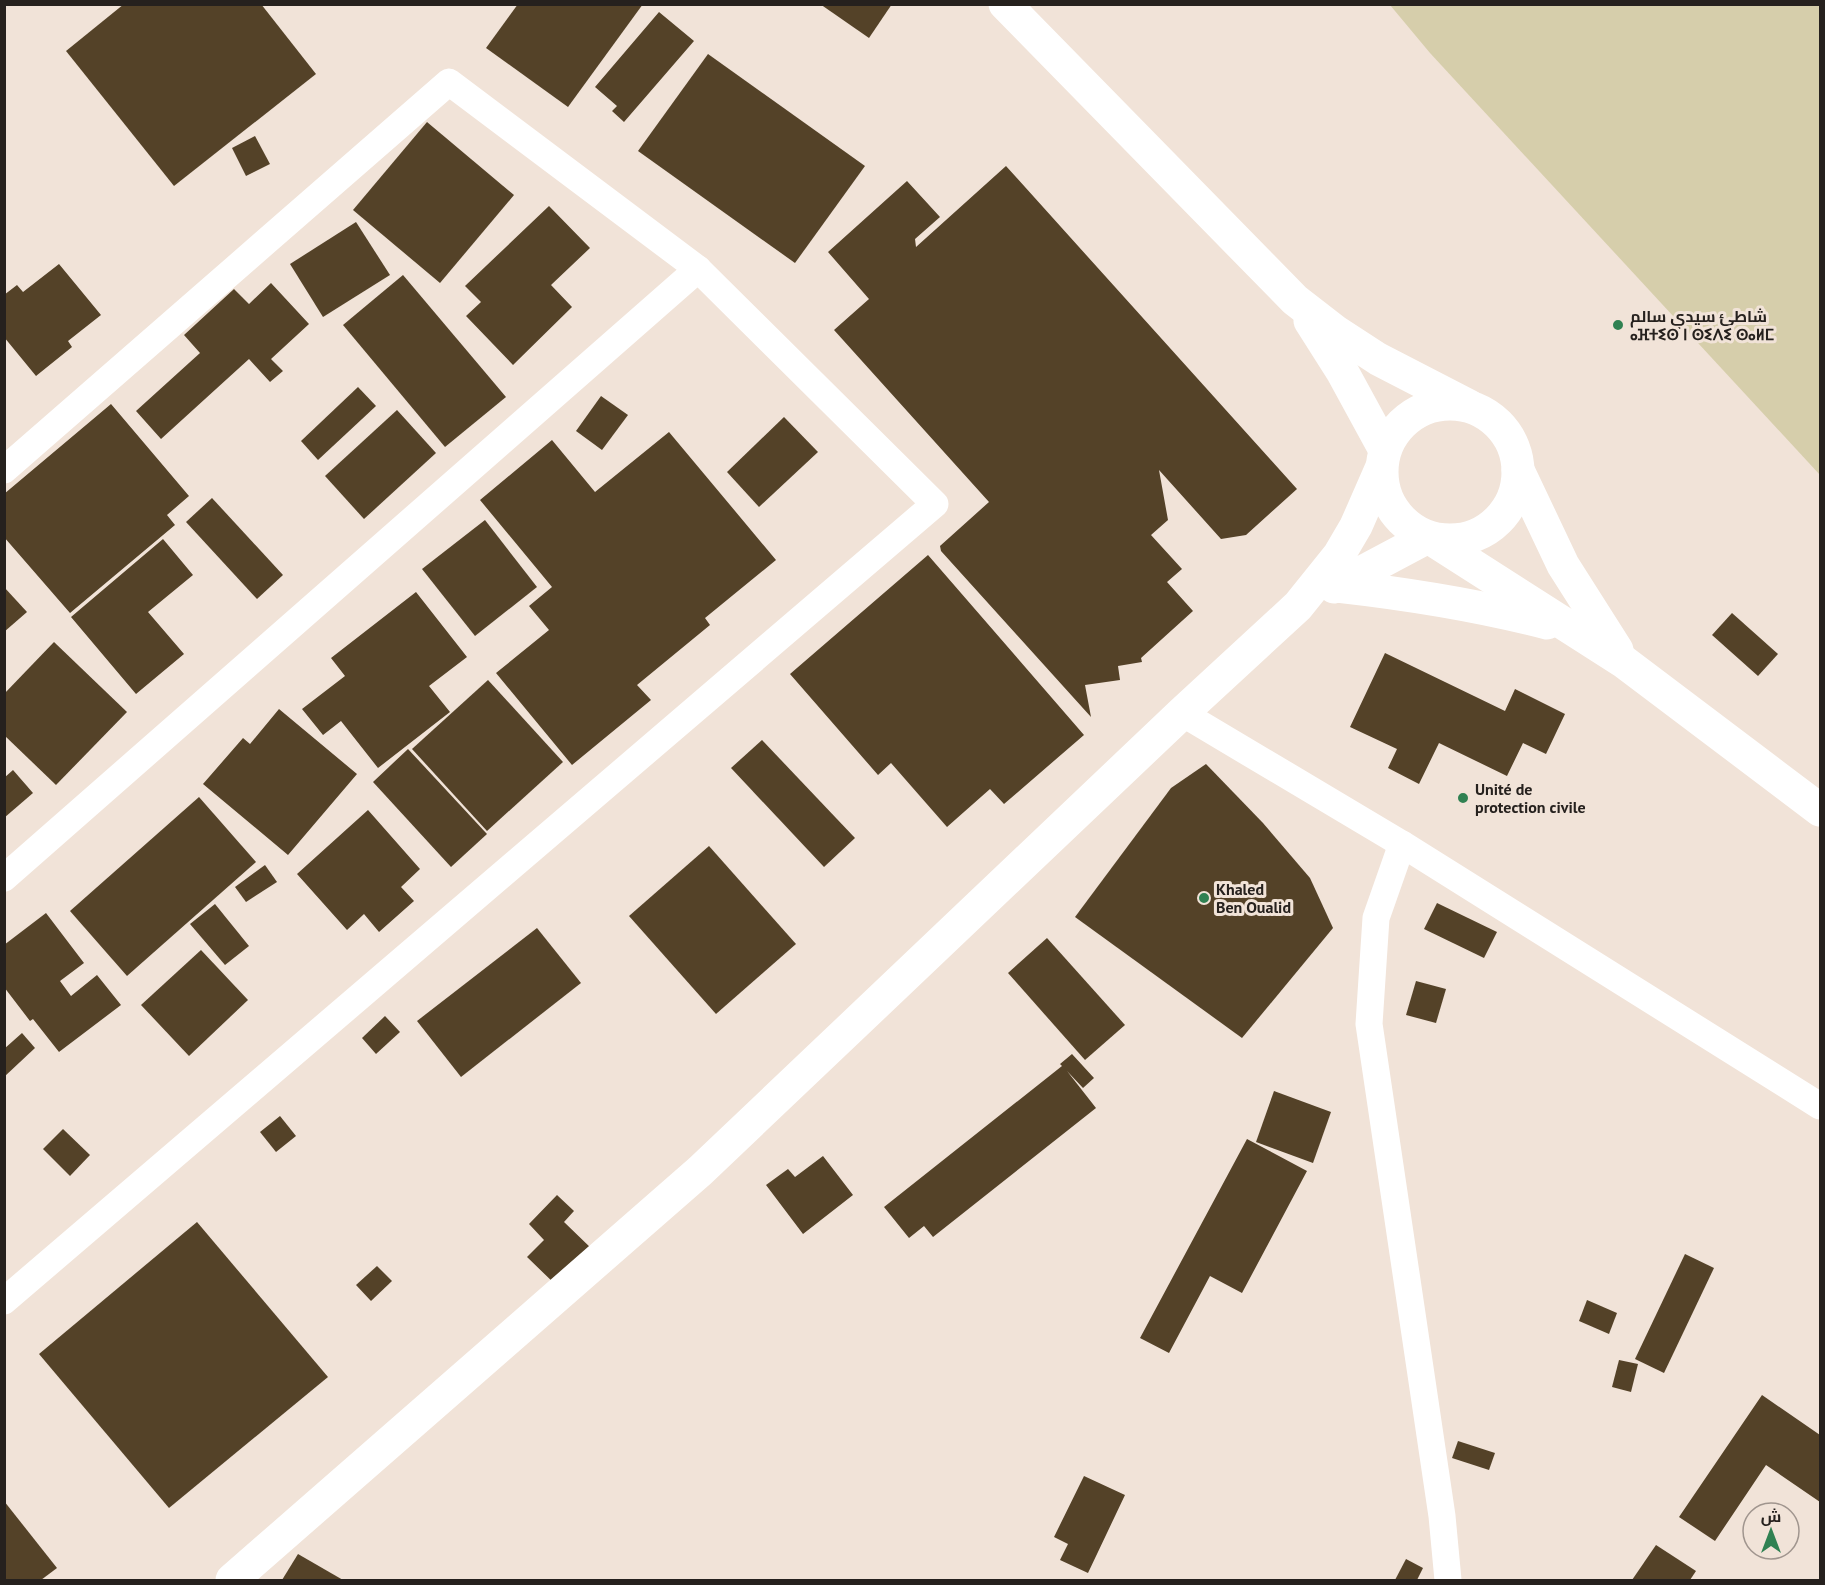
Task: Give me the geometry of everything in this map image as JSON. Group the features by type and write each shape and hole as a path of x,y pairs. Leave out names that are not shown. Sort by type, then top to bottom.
{"street":[{"path":"1005,4 1295,300 1335,331 1378,359 1488,416 1504,430 1514,449 1518,470 1563,565 1624,662"},
{"path":"4,470 449,82 698,268 934,504 4,1300"},
{"path":"4,878 698,268"},
{"path":"1295,300 1343,373 1383,459 1384,491 1393,511 1408,527 1429,538 1624,662 1821,810"},
{"path":"232,1581 700,1171 1182,713 1298,606 1320,581 1345,545 1369,498 1395,432 1409,417 1428,408 1448,404 1469,406"},
{"path":"1298,606 1429,538 1451,541 1473,537 1491,526 1506,510 1516,491 1518,470"},
{"path":"1337,586 1458,602 1578,632"},
{"path":"1182,713 1402,844 1821,1106"},
{"path":"1402,844 1376,918 1369,1024 1442,1516 1448,1581"}],"shaded area":[{"path":"1390,5 1820,5 1820,475 1430,53"}],"building":[{"path":"124,4 261,4 316,74 174,186 66,51"},
{"path":"518,4 643,4 568,107 486,48"},
{"path":"820,4 892,4 869,38"},
{"path":"659,12 694,41 624,122 612,111 617,106 595,87"},
{"path":"708,54 865,166 795,263 638,151"},
{"path":"427,122 514,195 440,283 353,210"},
{"path":"255,136 270,164 246,176 232,148"},
{"path":"1006,166 1297,489 1246,535 1221,539 1159,470 1168,520 1151,535 1182,569 1167,582 1193,611 1141,658 1142,662 1118,666 1120,680 1085,685 1091,717 941,551 940,546 989,502 834,330 869,299 828,252 907,181 940,217 915,239 916,247"},
{"path":"549,206 590,248 551,285 572,307 513,365 466,316 481,302 465,286"},
{"path":"356,222 390,275 323,317 290,264"},
{"path":"59,264 101,315 68,341 72,347 36,376 4,337 4,295 17,285 23,292"},
{"path":"403,275 506,397 445,447 343,325"},
{"path":"271,283 309,324 271,359 283,371 270,382 249,359 161,439 136,411 200,353 184,335 234,289 249,304"},
{"path":"358,387 376,406 318,460 301,441"},
{"path":"601,396 628,415 602,450 576,431"},
{"path":"111,404 189,496 167,515 175,525 70,613 4,537 4,494"},
{"path":"397,410 436,453 364,519 325,476"},
{"path":"784,417 818,452 759,507 727,472"},
{"path":"669,432 776,560 705,618 710,625 637,685 651,700 572,765 496,673 549,630 529,606 552,587 480,500 552,440 595,492"},
{"path":"212,498 283,575 257,599 186,522"},
{"path":"485,520 537,587 475,636 422,569"},
{"path":"163,539 193,575 148,612 184,654 136,694 71,617"},
{"path":"928,555 1084,735 1004,804 990,789 947,827 891,763 878,775 790,674"},
{"path":"4,587 27,612 4,632"},
{"path":"416,592 467,657 429,686 450,712 378,768 341,721 323,735 302,709 345,676 331,658"},
{"path":"1732,613 1778,654 1758,676 1712,635"},
{"path":"54,642 127,712 56,785 4,735 4,694"},
{"path":"1385,653 1505,711 1515,689 1565,714 1546,754 1523,743 1507,776 1439,743 1419,784 1388,768 1397,749 1350,727"},
{"path":"488,680 563,762 487,831 412,749"},
{"path":"279,709 357,774 288,855 203,784 243,738 250,744"},
{"path":"762,740 855,838 824,867 731,768"},
{"path":"408,749 487,834 451,867 373,782"},
{"name":"Khaled Ben Oualid","path":"1206,764 1263,823 1310,878 1333,928 1242,1038 1075,917 1171,788"},
{"path":"13,770 33,793 4,818 4,778"},
{"path":"199,797 256,862 127,976 70,911"},
{"path":"368,810 420,869 401,887 414,901 379,932 364,914 347,930 297,874"},
{"path":"709,846 796,944 716,1014 629,916"},
{"path":"265,865 277,882 246,902 235,887"},
{"path":"1437,903 1497,932 1484,958 1424,929"},
{"path":"215,904 249,946 225,965 190,924"},
{"path":"46,913 84,963 60,981 71,996 97,975 121,1005 59,1052 33,1019 30,1021 4,987 4,945"},
{"path":"537,928 581,983 461,1077 417,1021"},
{"path":"1047,938 1125,1025 1085,1060 1008,973"},
{"path":"201,950 248,1000 189,1056 141,1005"},
{"path":"1416,981 1446,989 1436,1023 1406,1015"},
{"path":"385,1016 400,1032 376,1054 362,1038"},
{"path":"22,1033 35,1048 4,1077 4,1049"},
{"path":"1072,1054 1094,1078 1083,1088 1067,1071 1096,1108 933,1237 924,1226 909,1238 884,1207 1062,1066 1060,1064"},
{"path":"1274,1091 1331,1112 1313,1163 1256,1142"},
{"path":"280,1116 296,1136 276,1152 260,1132"},
{"path":"63,1129 90,1155 70,1176 43,1149"},
{"path":"1247,1139 1307,1171 1242,1293 1210,1276 1169,1353 1140,1338"},
{"path":"823,1156 853,1195 803,1234 766,1185 788,1169 795,1177"},
{"path":"557,1195 574,1211 564,1222 593,1250 558,1287 527,1257 544,1240 529,1224"},
{"path":"197,1222 328,1377 169,1508 39,1354"},
{"path":"1685,1254 1714,1268 1664,1373 1635,1359"},
{"path":"377,1266 392,1281 371,1301 356,1285"},
{"path":"1587,1300 1617,1313 1609,1334 1579,1321"},
{"path":"1619,1360 1638,1364 1631,1392 1612,1387"},
{"path":"1762,1395 1820,1435 1820,1502 1766,1465 1715,1541 1679,1517"},
{"path":"1458,1441 1495,1453 1489,1470 1452,1458"},
{"path":"1084,1476 1125,1495 1088,1573 1060,1560 1068,1544 1054,1537"},
{"path":"4,1501 57,1568 41,1580 4,1580"},
{"path":"1656,1545 1696,1571 1690,1580 1632,1580"},
{"path":"298,1554 343,1580 282,1580"},
{"path":"1406,1559 1423,1568 1417,1580 1395,1580"}],"place":[{"name":"شاطئ سيدي سالم ⴰⴼⵜⵉⵙ ⵏ ⵙⵉⴷⵉ ⵙⴰⵍⵎ","path":"1618,325"},
{"name":"Unité de protection civile","path":"1463,798"},
{"name":"Khaled Ben Oualid","path":"1204,898"}]}
